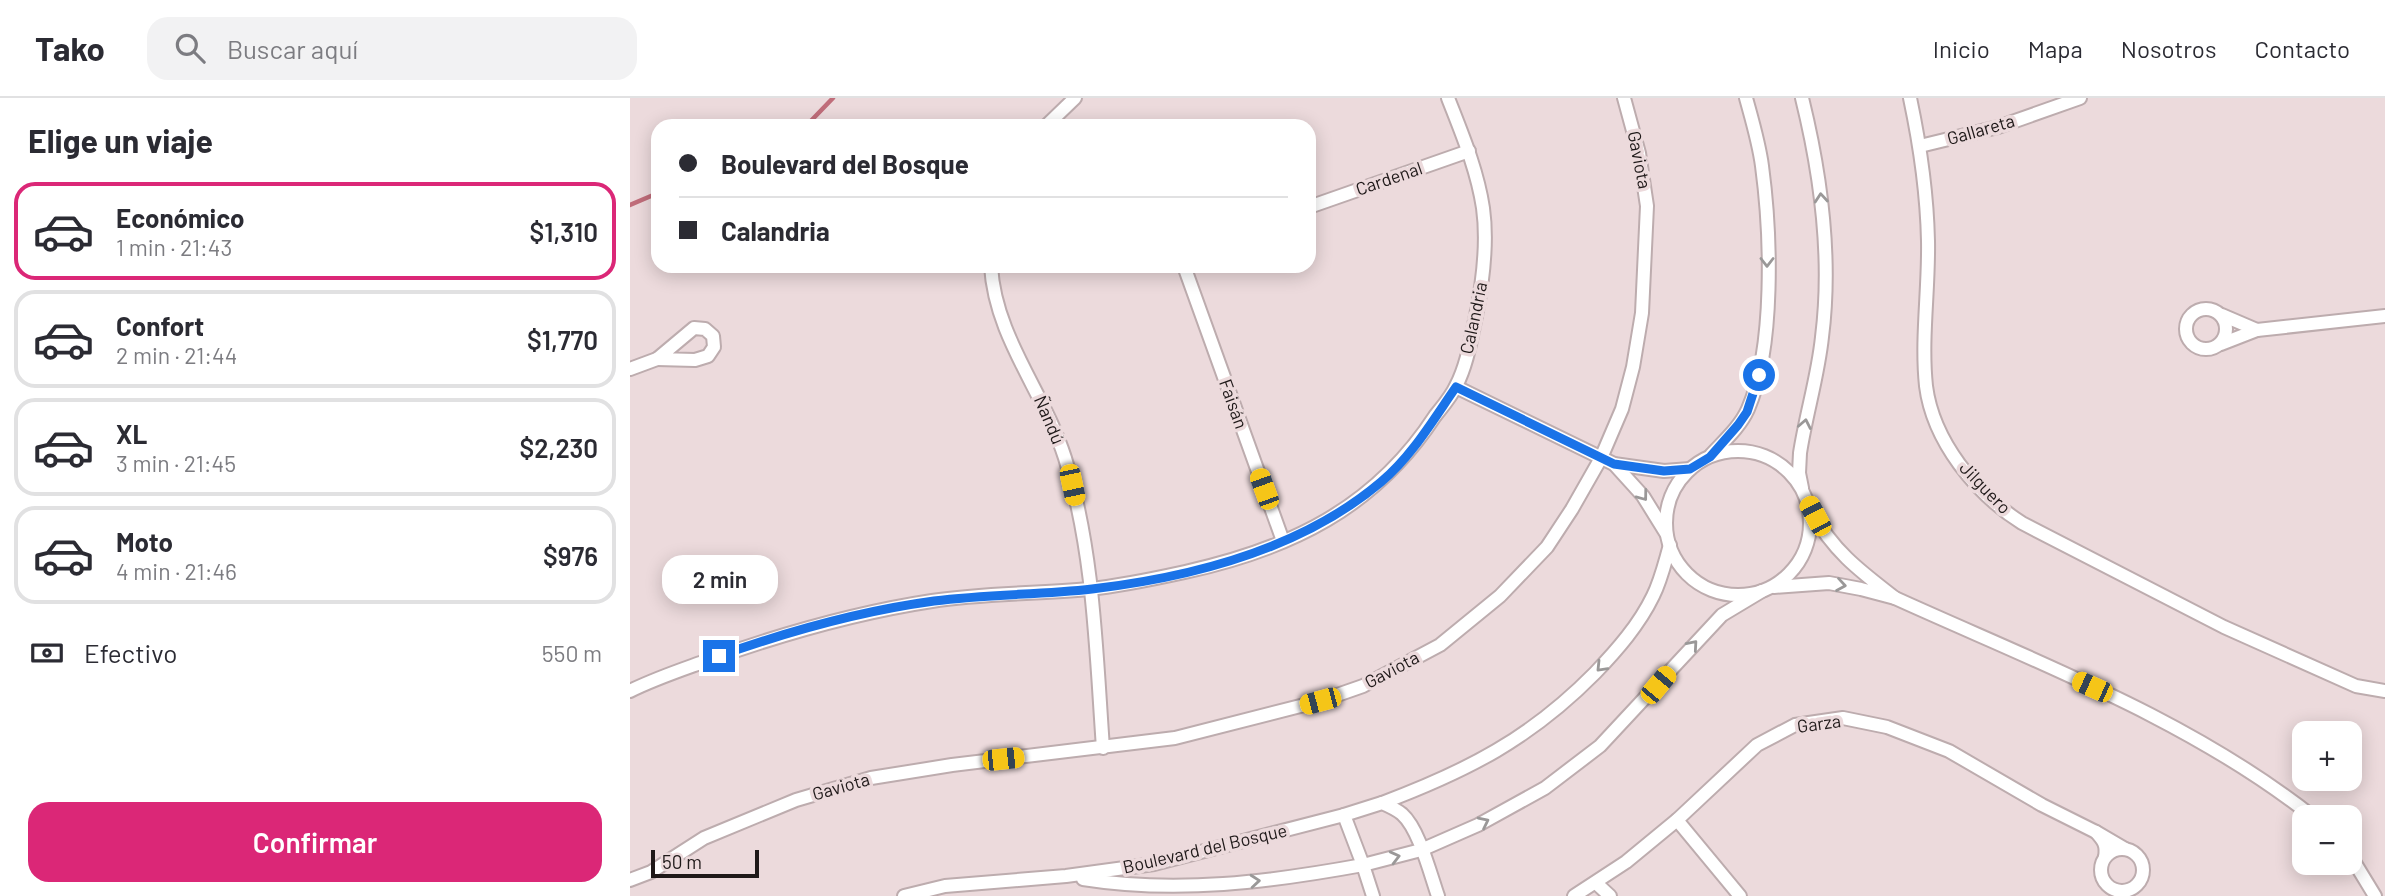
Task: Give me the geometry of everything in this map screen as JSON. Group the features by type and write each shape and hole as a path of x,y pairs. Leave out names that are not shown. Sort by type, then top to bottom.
{"street":[{"path":"1053,119 1075,98"},
{"name":"Calandria","path":"630,691 657,678 762,641 831,621 933,601 1092,589 1187,572 1283,541 1311,530 1339,513 1381,482 1421,438 1456,387 1473,332 1484,262 1483,206 1469,150 1448,98"},
{"name":"Gaviota","path":"630,880 651,872 704,838 796,800 871,778 952,765 1175,738 1320,701 1363,686 1440,645 1500,596 1534,563 1607,461 1609,442 1627,390 1638,342 1645,289 1647,206 1639,153 1624,98"},
{"path":"1710,457 1747,412 1759,375 1765,329 1765,193 1762,163 1746,98"},
{"path":"1421,850 1514,807 1572,769 1629,717 1716,621 1768,589 1796,566 1807,546 1810,524 1799,473 1800,453 1822,336 1825,254 1820,187 1802,98"},
{"name":"Jilguero","path":"1910,98 1920,146 1928,244 1926,387 1932,412 1942,435 1974,482 2006,513 2022,523 2224,627 2356,687 2385,691"},
{"name":"Gallareta","path":"1920,146 1998,127 2080,98"},
{"name":"Cardenal","path":"1316,205 1469,150"},
{"name":"Ñandú","path":"992,273 994,296 1001,321 1049,415 1065,460 1081,526 1092,589 1103,748"},
{"name":"Faisán","path":"1187,273 1283,541"},
{"path":"2257,330 2203,309 2192,314 2186,324 2187,336 2195,346 2206,349 2257,330 2385,316"},
{"path":"2218,346 2227,331 2220,314"},
{"path":"630,369 657,359"},
{"path":"1456,387 1607,461 1664,471 1690,469"},
{"path":"1382,803 1435,783 1511,743 1560,706 1606,662 1643,615 1661,578 1668,539 1666,521 1670,498 1690,469 1710,457 1733,451 1757,454 1769,458 1789,472 1836,549 1895,598"},
{"path":"1607,461 1643,496 1682,568 1712,590 1737,595 1829,583 1895,598 2141,709 2233,762 2296,805"},
{"name":"Garza","path":"1574,896 1626,862 1677,820 1757,746 1796,725 1843,718 1886,727 1949,751 2042,805 2126,849"},
{"path":"1382,803 1404,815 1411,825 1438,896"},
{"name":"Boulevard del Bosque","path":"904,896 945,886 1066,876 1154,864 1382,803"},
{"path":"1344,814 1373,896"},
{"path":"1677,820 1740,896"},
{"path":"2096,832 2107,848 2101,873 2105,884 2121,892 2132,889 2140,881 2143,870 2140,859 2126,849 2114,850 2105,857"},
{"name":"Boulevard del Bosque","path":"1066,876 1119,885 1188,887 1262,881 1363,865 1421,850"},
{"path":"2362,875 2375,896"},
{"path":"1596,883 1610,896"}],"waterway":[{"path":"813,119 833,98"},
{"path":"630,205 651,196"}],"route":[{"path":"719,656 785,633 831,621 933,601 1092,589 1137,582 1227,561 1283,541 1311,530 1381,482 1421,438 1456,387 1614,464 1664,471 1690,469 1710,457 1738,425 1747,412 1759,375"}]}
